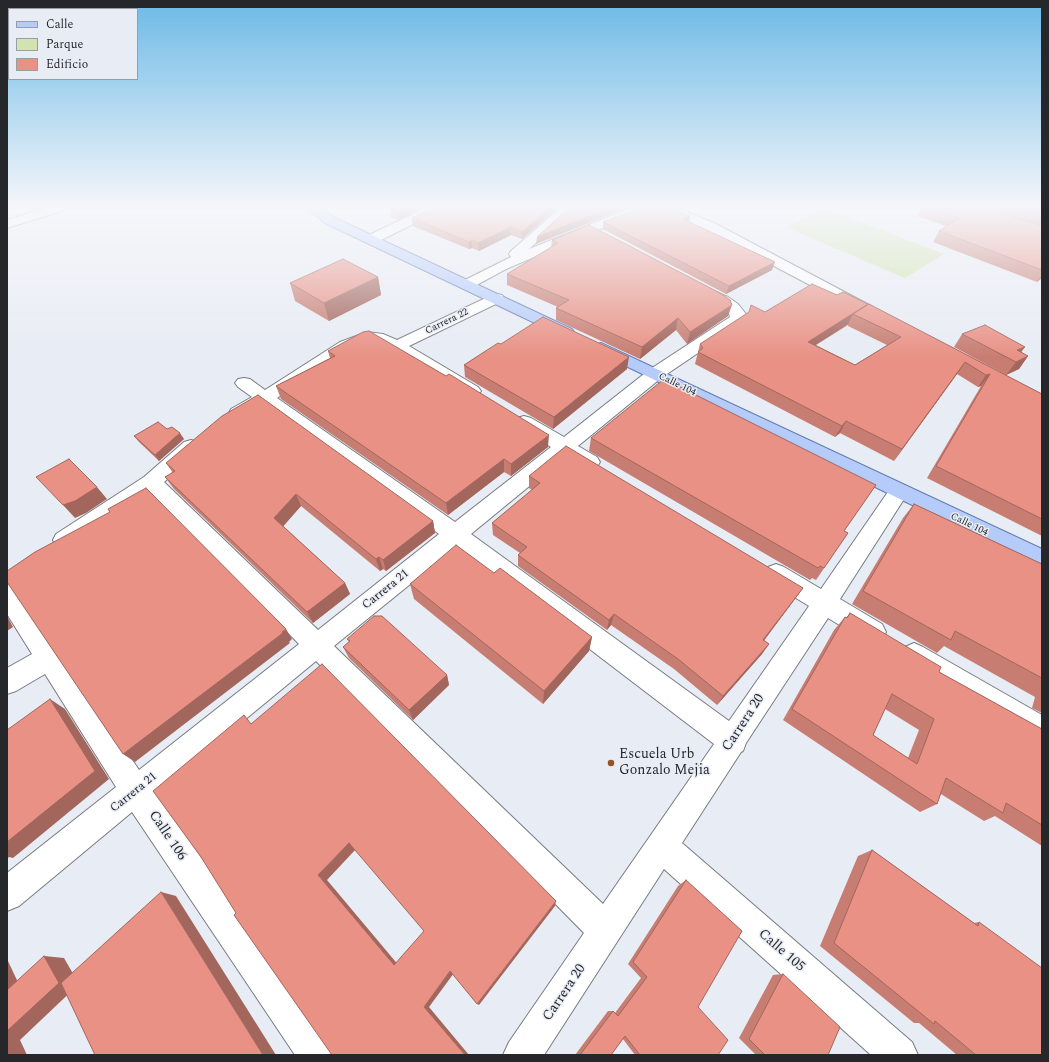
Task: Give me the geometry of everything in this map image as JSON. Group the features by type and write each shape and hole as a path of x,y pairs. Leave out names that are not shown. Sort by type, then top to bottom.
{"main road":[{"name":"Calle 104","path":"412,258 1042,559"}],"street":[{"path":"501,266 511,258"},
{"path":"468,284 501,266 521,258"},
{"path":"769,258 875,314"},
{"name":"Carrera 21","path":"7,894 654,374 738,319 738,314 733,307 700,289"},
{"name":"Carrera 22","path":"397,346 497,298"},
{"path":"46,552 151,482 212,429 266,398 346,345 355,340 367,337 377,337 397,346 605,471"},
{"path":"244,383 455,534 733,741"},
{"path":"151,482 606,931"},
{"name":"Carrera 20","path":"522,1055 663,847 823,602 899,491"},
{"path":"762,565 1042,730"},
{"name":"Calle 106","path":"7,594 136,791 317,1055"},
{"path":"7,682 49,658"},
{"name":"Calle 105","path":"663,847 899,1055"}],"green space":[{"path":"857,258 938,258 905,278"}],"building":[{"path":"534,258 652,258 720,293 730,300 732,305 690,332 678,318 642,347 556,308 569,300 507,274"},
{"path":"673,258 766,258 775,262 729,286"},
{"path":"1009,258 1042,258 1042,270"},
{"path":"343,259 378,277 324,303 290,283"},
{"path":"812,284 837,295 843,292 868,304 808,342 855,365 901,337 853,314 869,304 1042,394 1042,519 936,466 990,374 986,375 965,362 902,449 846,421 842,426 698,352 703,348 700,344 749,312 751,305 765,312"},
{"path":"543,317 629,357 554,417 464,365 498,343 501,344"},
{"path":"985,325 1025,347 1017,350 1028,356 1016,362 962,334"},
{"path":"369,331 446,376 449,374 549,435 511,464 504,459 446,503 276,386 335,356 328,351 363,332"},
{"path":"664,379 876,485 844,531 848,533 824,568 820,566 818,568 591,438"},
{"path":"258,395 433,521 383,560 379,557 376,559 296,494 274,518 345,583 307,612 165,477 175,471 166,463 222,416"},
{"path":"158,422 167,429 172,427 180,433 155,455 134,436"},
{"path":"566,446 803,588 763,640 769,644 723,696 678,659 614,614 609,620 518,555 527,547 492,523 540,483 529,476"},
{"path":"69,459 97,487 75,501 63,505 36,477"},
{"path":"146,488 286,629 282,632 283,633 123,754 7,582 7,571 35,552 110,512 108,509"},
{"path":"914,504 1042,564 1042,678 955,631 951,640 863,591"},
{"path":"456,545 494,573 500,568 592,637 544,691 410,584"},
{"path":"850,613 941,667 939,672 1042,729 1042,825 1006,803 1003,813 946,778 937,804 792,709 845,617 847,618","holes":["892,694 934,719 917,764 873,735"]},
{"path":"374,616 382,616 447,675 409,710 343,647 350,641 347,639"},
{"path":"322,664 556,901 477,1004 450,971 424,1007 465,1055 332,1055 234,915 236,913 201,857 153,791 244,715 251,724","holes":["349,843 424,931 394,965 318,875"]},
{"path":"50,699 95,771 7,842 7,730"},
{"path":"872,850 978,926 979,922 1042,968 1042,1055 976,1055 935,1021 934,1024 834,943"},
{"path":"686,880 742,931 698,1007 728,1040 718,1055 640,1055 625,1036 611,1055 580,1055 613,1011 618,1016 647,977 633,962"},
{"path":"161,892 263,1055 95,1055 61,983"},
{"path":"44,956 59,983 7,1031 7,990"},
{"path":"783,974 840,1027 828,1055 765,1055 749,1039"}],"place":[{"name":"Escuela Urb Gonzalo Mejia","path":"611,763"}]}
